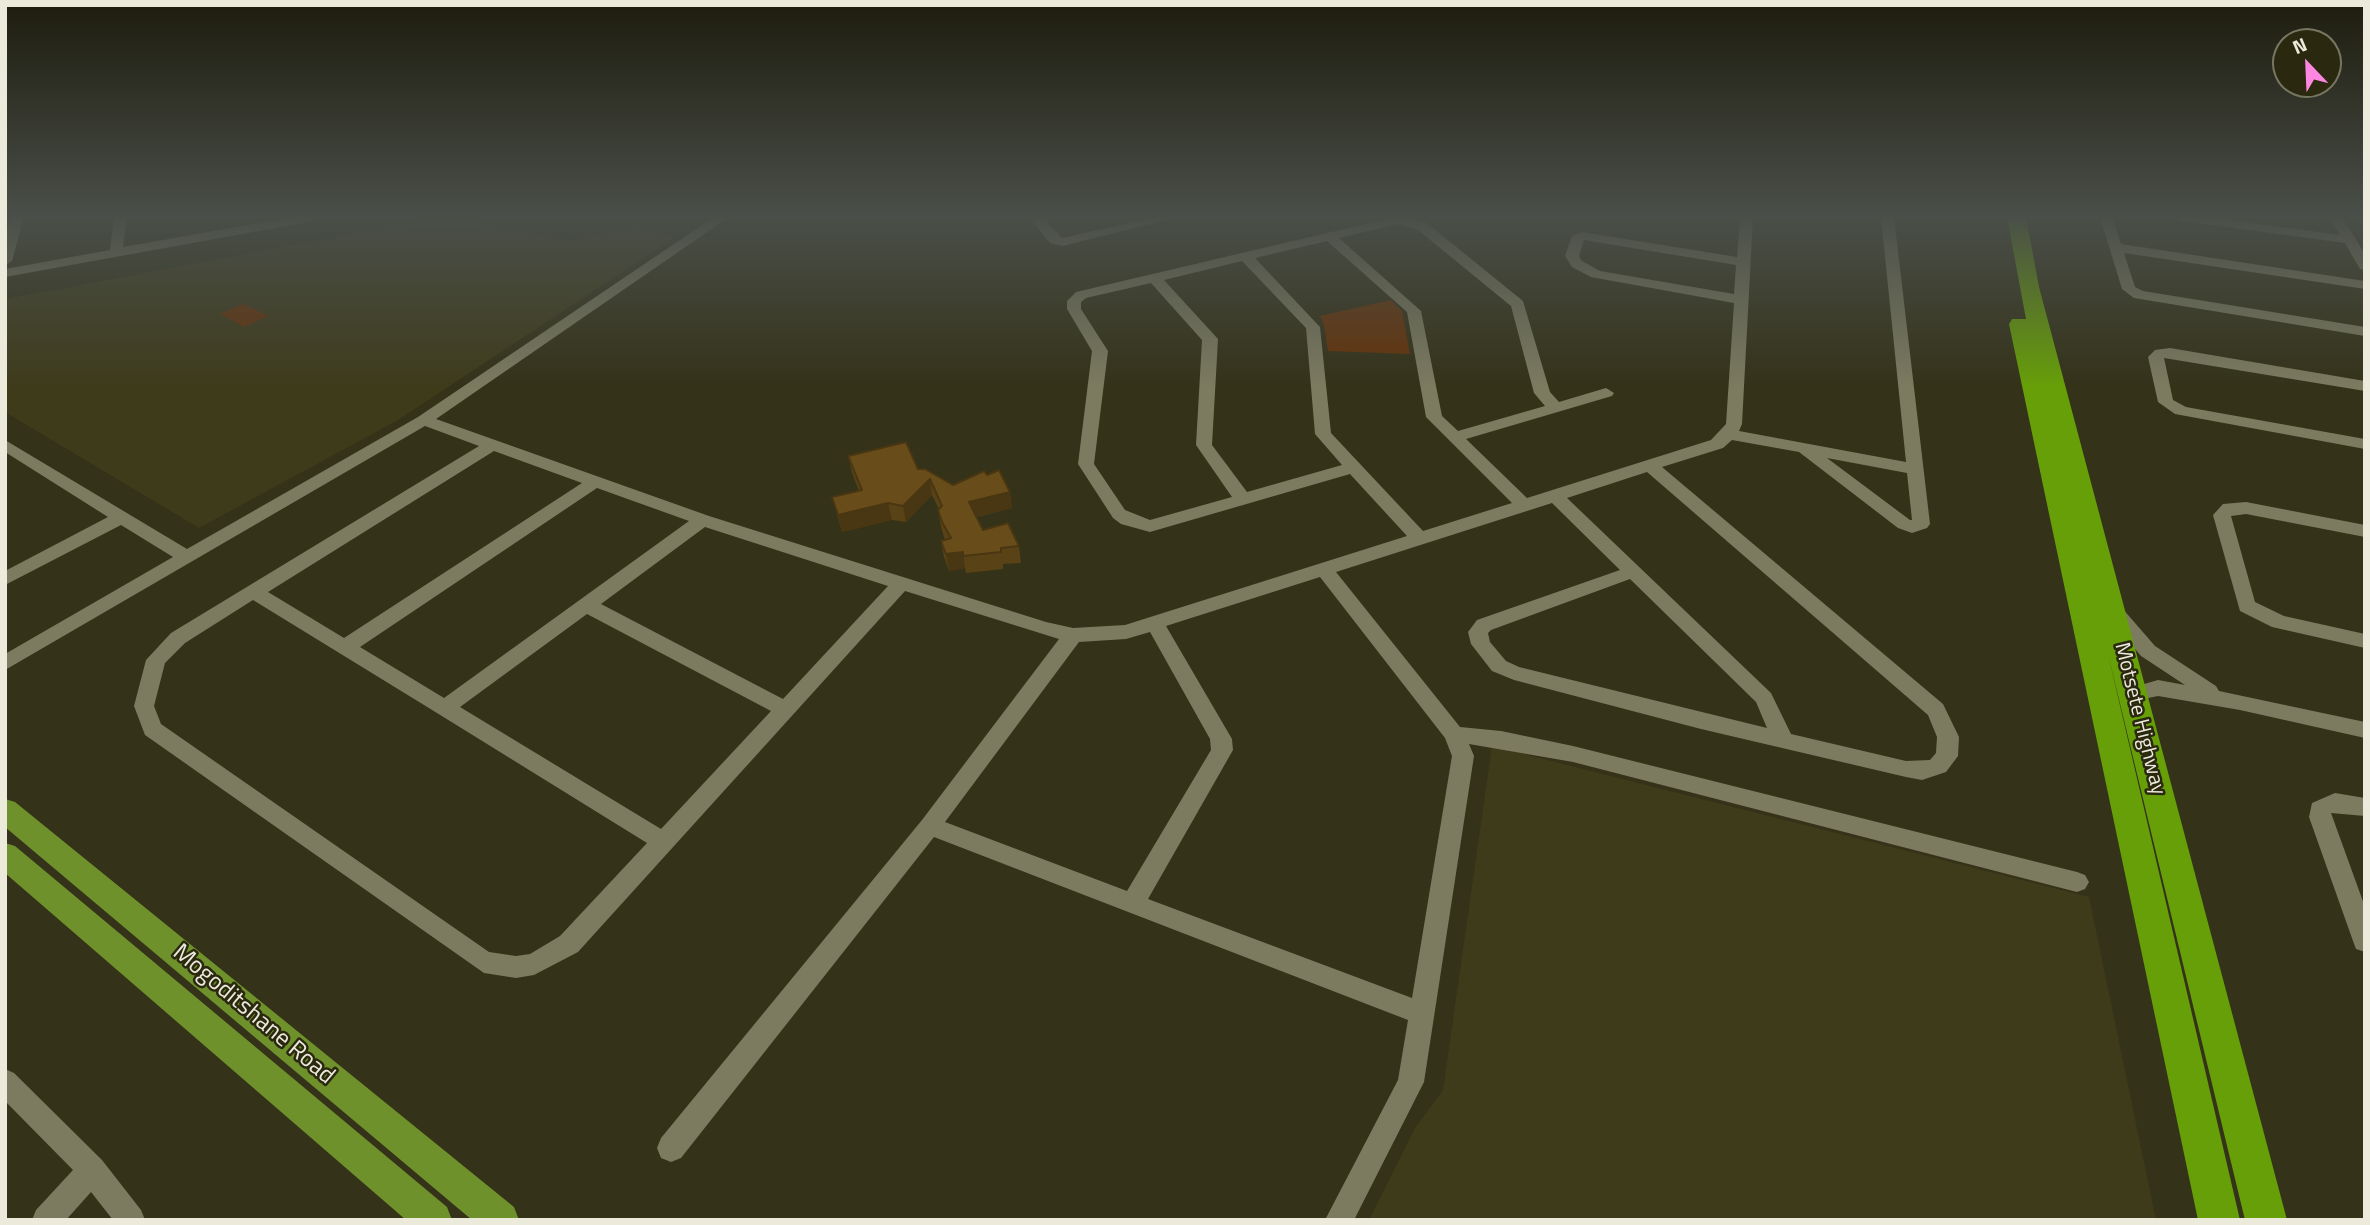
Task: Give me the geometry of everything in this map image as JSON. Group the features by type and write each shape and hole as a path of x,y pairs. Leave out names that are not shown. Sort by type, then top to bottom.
{"highway":[{"name":"Motsete Highway","path":"2009,274 2220,1220"},
{"name":"Motsete Highway","path":"2027,274 2266,1220"}],"main road":[{"name":"Mogoditshane Road","path":"5,810 501,1220"},
{"name":"Mogoditshane Road","path":"5,855 434,1220"},
{"path":"2178,1033 2205,1220"}],"street":[{"path":"5,663 424,419 638,274"},
{"path":"1172,274 1081,295 1074,301 1074,309 1100,351 1086,464 1119,514 1136,525 1150,526 1354,467"},
{"path":"1263,274 1311,324 1323,434 1421,540"},
{"path":"1372,274 1414,311 1432,413 1526,507"},
{"path":"1481,274 1518,304 1543,396 1556,408"},
{"path":"1596,274 1741,300"},
{"path":"424,419 703,520 1044,629 1073,635 1100,636 1155,624 1705,450 1729,434 1734,424 1742,274"},
{"path":"1805,449 1903,524 1912,527 1921,524 1894,274"},
{"path":"2124,274 2129,289 2144,297 2365,332"},
{"path":"2293,274 2365,285"},
{"path":"1156,278 1210,339 1204,445 1242,499"},
{"path":"2365,386 2170,353 2160,353 2155,357 2166,402 2181,411 2365,444"},
{"path":"1455,437 1605,393"},
{"path":"1729,434 1913,469"},
{"path":"5,445 188,558"},
{"path":"492,445 178,638 156,660 144,706 152,729 484,962 516,967 534,964 569,944 902,583"},
{"path":"1632,572 1484,625 1478,632 1481,644 1499,666 1514,673 1783,738 1922,771 1938,766 1947,756 1948,737 1936,710 1651,467"},
{"path":"345,647 598,480"},
{"path":"1556,497 1764,698 1783,738"},
{"path":"2365,531 2246,508 2229,508 2222,515 2247,606 2279,622 2365,641"},
{"path":"5,579 123,516"},
{"path":"444,708 703,520"},
{"path":"1325,570 1454,734 1463,756 1411,1082 1339,1220"},
{"path":"254,592 664,842"},
{"path":"585,604 787,710"},
{"path":"2113,611 2148,651 2168,667 2210,692 2239,702"},
{"path":"1133,903 1222,750 1221,739 1155,624"},
{"path":"671,1148 930,826 1073,635"},
{"path":"2134,702 2141,692 2158,688 2239,702 2365,730"},
{"path":"1454,734 1573,754 2077,882"},
{"path":"2365,807 2335,802 2320,809 2320,817 2365,941"},
{"path":"930,826 1423,1014"},
{"path":"5,1082 92,1170 131,1220"},
{"path":"46,1220 92,1170"}],"shaded area":[{"path":"138,274 619,274 398,420 199,528 5,412 5,299"},
{"path":"1391,300 1402,311 1410,354 1328,351 1320,316"},
{"path":"243,304 268,316 244,327 220,314"},
{"path":"1492,746 2089,897 2156,1220 1369,1220 1415,1128 1443,1090"}],"building":[{"path":"906,442 918,469 925,469 953,485 984,471 987,475 999,470 1010,492 969,502 983,530 1008,523 1019,546 1001,548 1001,552 963,556 963,552 946,554 941,541 951,538 942,522 938,510 942,506 930,479 903,506 888,503 838,515 832,497 862,490 848,456"}]}
